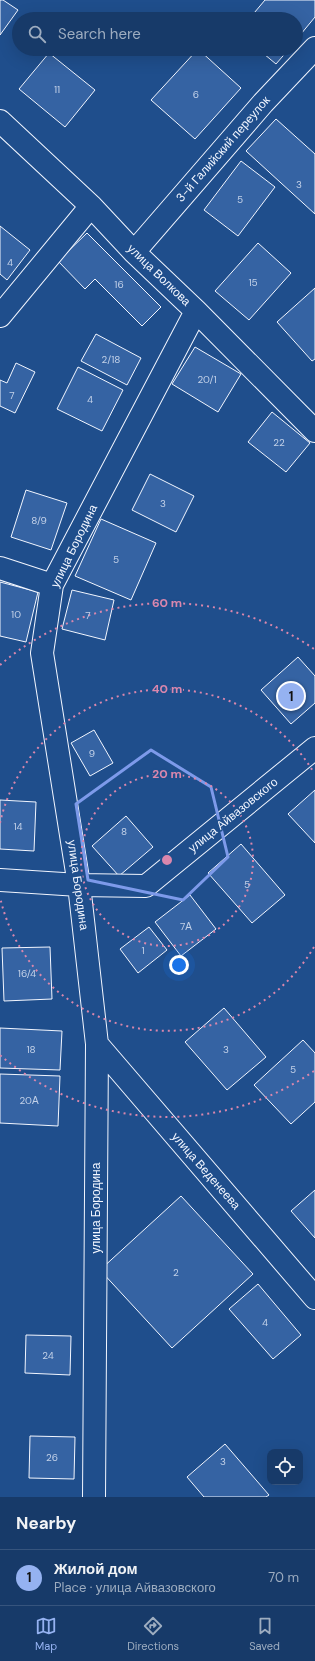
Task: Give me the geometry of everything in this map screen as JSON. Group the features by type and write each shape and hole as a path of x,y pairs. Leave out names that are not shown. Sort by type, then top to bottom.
{"street":[{"name":"3-й Галийский переулок","path":"134,252 263,103 315,48"},
{"name":"улица Волкова","path":"0,121 91,206 134,252 196,311 315,431"},
{"path":"0,316 91,206"},
{"name":"улица Бородина","path":"94,1497 97,1044 79,885 42,653 52,585 196,311"},
{"path":"0,568 52,585"},
{"name":"улица Айвазовского","path":"0,880 79,885 146,886 315,748"},
{"name":"улица Веденеева","path":"97,1044 315,1298"}],"highlighted area":[{"path":"151,750 211,787 228,857 183,900 88,880 76,804"}],"building":[{"path":"0,0 3,0 18,10 17,12 12,12 12,18 0,35"},
{"path":"265,0 315,0 315,17 303,32 303,12 255,12"},
{"path":"46,56 53,56 95,90 65,127 19,89"},
{"path":"192,56 206,56 241,88 195,139 151,100"},
{"path":"266,56 283,56 276,64"},
{"path":"276,119 315,154 315,214 246,151"},
{"path":"241,161 275,187 238,236 204,210"},
{"path":"0,226 30,250 7,280 0,274"},
{"path":"87,233 161,307 142,326 95,279 85,289 58,261"},
{"path":"258,243 291,273 249,320 215,291"},
{"path":"315,288 315,359 312,361 277,322"},
{"path":"96,334 141,358 127,385 81,361"},
{"path":"195,347 241,374 218,412 172,384"},
{"path":"16,363 35,372 15,413 0,406 0,380 7,383"},
{"path":"78,367 123,390 102,431 57,409"},
{"path":"272,412 310,443 286,472 248,442"},
{"path":"150,474 194,496 176,532 132,510"},
{"path":"26,490 67,503 51,550 11,537"},
{"path":"101,519 156,543 131,600 75,576"},
{"path":"0,582 38,592 26,642 0,636"},
{"path":"72,590 114,600 105,640 62,629"},
{"path":"298,657 315,676 315,703 291,724 261,690"},
{"path":"94,730 113,763 90,776 71,743"},
{"path":"315,790 315,843 288,814"},
{"path":"0,800 36,802 34,851 0,849"},
{"path":"126,816 153,847 119,876 92,846"},
{"path":"241,844 285,895 252,923 208,873"},
{"path":"190,895 216,929 181,956 155,922"},
{"path":"149,927 167,950 138,973 120,949"},
{"path":"50,947 52,999 4,1001 2,948"},
{"path":"224,1008 266,1057 227,1090 185,1042"},
{"path":"0,1028 62,1031 60,1070 0,1068"},
{"path":"303,1040 315,1053 315,1102 291,1124 254,1085"},
{"path":"0,1074 60,1076 58,1126 0,1123"},
{"path":"315,1190 315,1238 291,1211"},
{"path":"181,1196 253,1274 172,1348 100,1270"},
{"path":"258,1284 301,1335 273,1359 229,1309"},
{"path":"26,1335 71,1336 70,1375 25,1373"},
{"path":"30,1436 75,1437 74,1479 29,1478"},
{"path":"225,1444 269,1495 266,1497 204,1497 187,1477"}],"place":[{"name":"Жилой дом","path":"291,696"}]}
